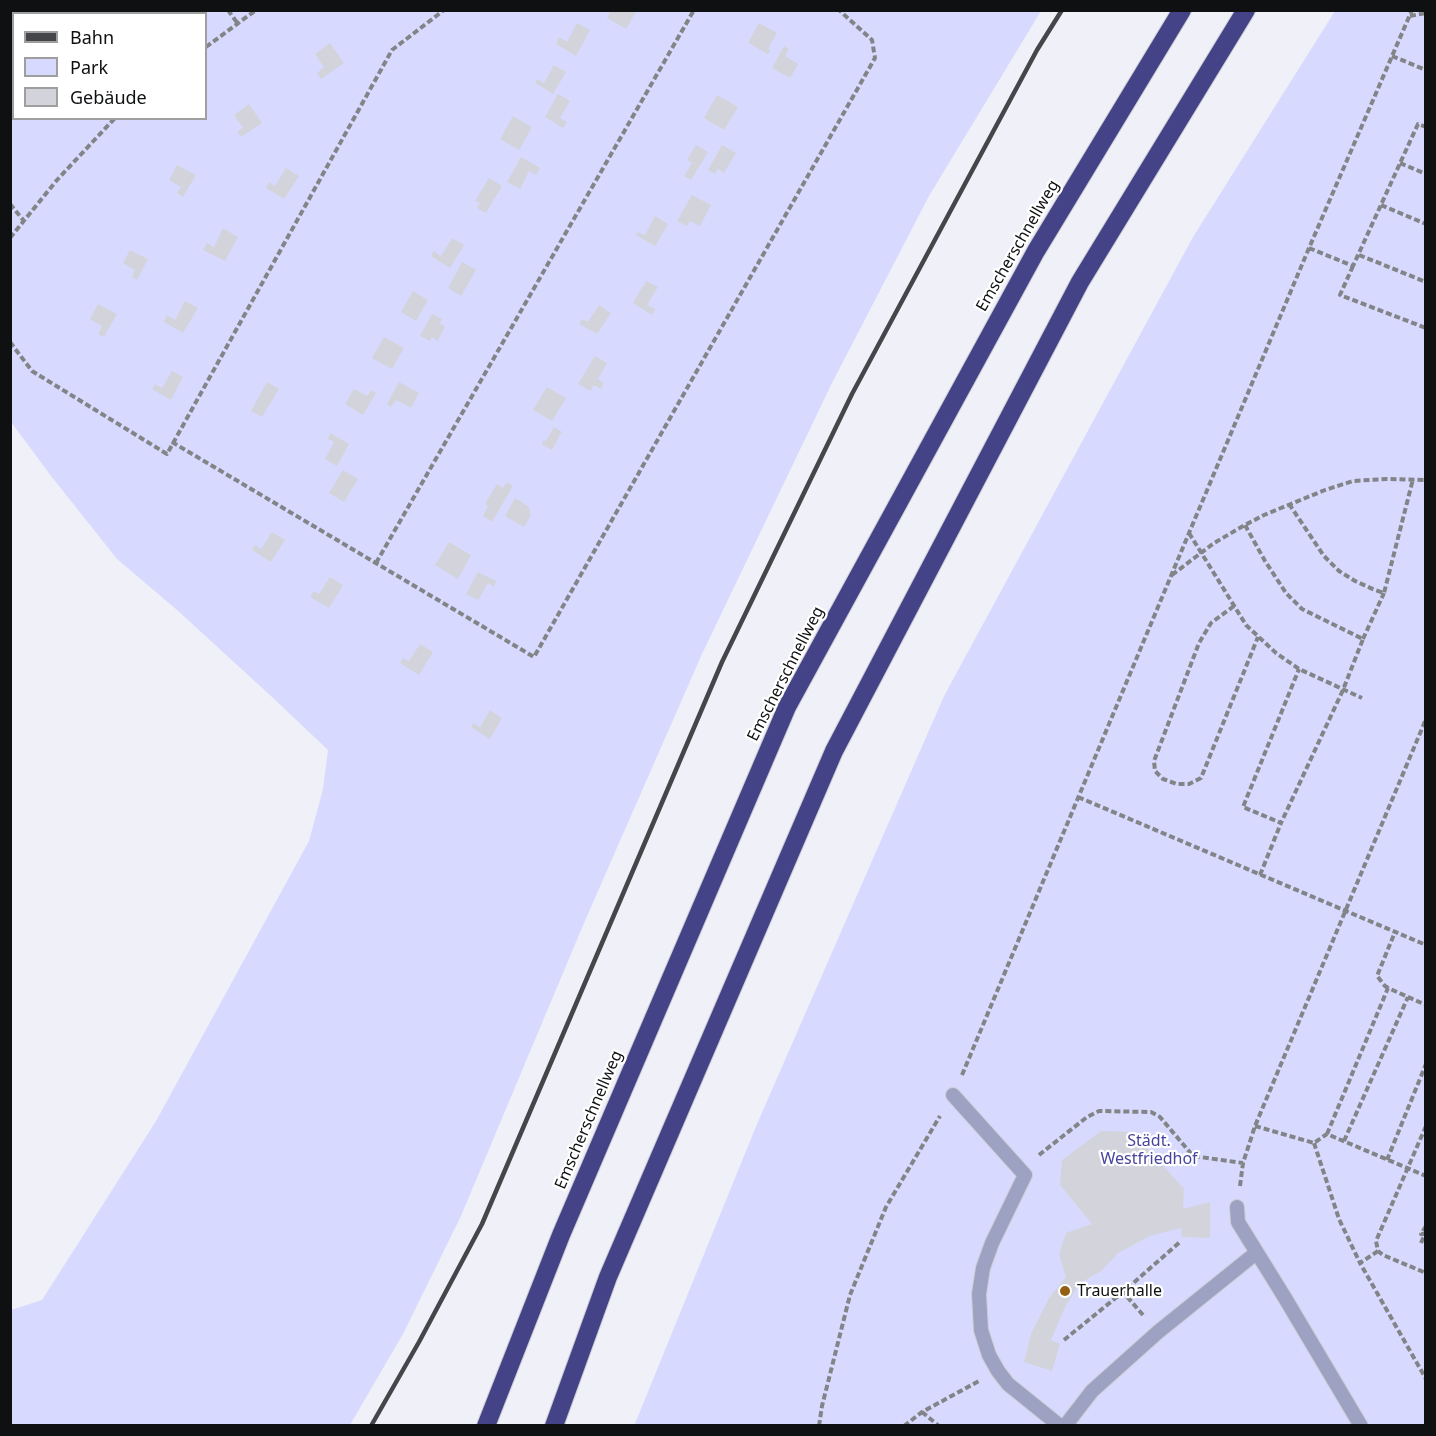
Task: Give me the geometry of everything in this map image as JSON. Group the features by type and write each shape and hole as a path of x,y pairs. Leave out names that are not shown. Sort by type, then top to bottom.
{"highway":[{"name":"Emscherschnellweg","path":"486,1425 561,1235 787,707 1036,251 1182,10"},
{"path":"554,1425 608,1277 834,751 1080,282 1246,10"}],"lane":[{"path":"953,1095 1025,1175 992,1243 983,1268 979,1294 981,1330 989,1354 1008,1384 1060,1425"},
{"path":"1237,1207 1238,1222 1361,1425"},
{"path":"1065,1425 1092,1391 1158,1332 1256,1253"}],"path":[{"path":"228,10 238,24"},
{"path":"207,46 256,10"},
{"path":"10,342 32,371 167,454 392,50 444,10"},
{"path":"376,563 694,10"},
{"path":"172,442 534,657 875,58 872,40 839,10"},
{"path":"819,1425 850,1295 886,1207 960,1082 1170,577 1392,56 1411,13 1425,13"},
{"path":"1392,56 1425,70"},
{"path":"10,238 57,180 113,120"},
{"path":"1425,127 1418,124 1340,295 1425,328"},
{"path":"1400,163 1425,174"},
{"path":"10,204 24,221"},
{"path":"1381,205 1425,224"},
{"path":"1309,248 1353,266"},
{"path":"1359,255 1425,282"},
{"path":"1170,577 1201,553 1245,525 1325,490 1353,481 1386,478 1425,480"},
{"path":"1260,874 1384,593 1413,479"},
{"path":"1289,504 1324,556 1355,582 1384,593"},
{"path":"1245,525 1286,593 1302,609 1363,639"},
{"path":"1189,533 1246,626 1276,653 1299,669 1362,698"},
{"path":"1234,606 1211,623 1199,643 1154,761 1155,771 1163,779 1177,784 1189,784 1201,778 1258,637"},
{"path":"1281,823 1243,807 1299,669"},
{"path":"1025,1175 1032,1161 1086,1117 1099,1111 1151,1112 1160,1117 1194,1156 1243,1163 1255,1126 1425,719"},
{"path":"1078,797 1425,945"},
{"path":"1395,932 1377,976 1388,988 1425,1005"},
{"path":"1314,1143 1327,1134 1388,988"},
{"path":"1344,1141 1408,997"},
{"path":"1387,1160 1425,1064"},
{"path":"1255,1126 1314,1143"},
{"path":"1425,1126 1376,1241 1378,1251 1383,1255 1425,1273"},
{"path":"1327,1134 1425,1176"},
{"path":"1314,1143 1339,1219 1360,1263 1425,1379"},
{"path":"1421,1243 1425,1234 1421,1234 1425,1226"},
{"path":"1064,1340 1180,1242"},
{"path":"1360,1263 1378,1251"},
{"path":"1123,1292 1158,1332"},
{"path":"904,1425 922,1412 998,1371"},
{"path":"922,1412 939,1425"}],"green space":[{"path":"10,11 1041,11 929,196 832,383 702,654 584,923 461,1216 403,1334 350,1425 11,1425 11,1310 42,1300 156,1121 309,841 323,789 328,750 177,610 117,559 11,422"},
{"name":"Städt. Westfriedhof","path":"1335,11 1425,11 1425,1425 634,1426 757,1124 944,696 1193,237"}],"building":[{"path":"611,10 637,10 626,29 607,18"},
{"path":"577,23 590,30 576,56 556,44 559,37 567,42"},
{"path":"759,23 777,33 768,49 770,50 768,54 748,43"},
{"path":"330,43 344,63 321,79 317,73 324,67 315,54"},
{"path":"784,46 789,49 785,56 798,64 790,78 772,68"},
{"path":"554,65 566,72 553,94 535,83 537,79 544,83"},
{"path":"558,94 570,101 560,118 567,122 563,128 545,117"},
{"path":"717,95 738,107 724,130 704,118"},
{"path":"249,104 262,123 241,137 237,132 243,128 234,115"},
{"path":"513,116 532,127 519,150 500,139"},
{"path":"696,145 708,152 691,180 684,176 692,163 687,160"},
{"path":"722,145 736,153 724,173 718,169 715,174 708,170"},
{"path":"521,157 540,168 536,175 529,171 520,189 507,182"},
{"path":"177,165 196,175 183,197 177,193 181,187 169,180"},
{"path":"286,168 299,176 284,199 266,188 269,182 275,186"},
{"path":"489,178 502,186 486,213 477,208 480,203 475,201"},
{"path":"692,195 711,205 700,226 690,221 687,226 677,221"},
{"path":"655,216 668,224 655,246 636,235 638,232 645,235"},
{"path":"223,228 238,237 225,261 203,250 207,243 214,247"},
{"path":"452,238 464,245 450,268 431,256 434,251 441,256"},
{"path":"130,250 148,259 137,280 132,277 135,270 123,263"},
{"path":"462,262 476,270 461,296 448,288"},
{"path":"646,281 658,287 647,305 655,309 652,315 633,303"},
{"path":"413,291 428,300 416,321 401,312"},
{"path":"185,301 198,308 183,333 164,322 167,315 175,320"},
{"path":"98,304 117,314 104,337 98,334 102,326 90,319"},
{"path":"599,305 611,313 597,334 579,324 582,319 588,322"},
{"path":"432,314 442,319 440,324 445,326 438,341 432,337 430,341 420,336"},
{"path":"384,337 404,348 392,369 372,358"},
{"path":"595,356 607,363 598,379 604,383 601,389 594,385 590,391 578,384"},
{"path":"172,371 183,377 171,400 152,389 155,384 162,388"},
{"path":"267,382 279,389 262,417 251,411"},
{"path":"399,382 419,393 411,408 396,400 391,407 387,404"},
{"path":"547,387 566,398 552,421 533,410"},
{"path":"354,389 367,396 371,390 376,393 363,415 345,404"},
{"path":"554,427 562,432 552,450 541,444 544,440 546,441"},
{"path":"330,433 349,444 337,466 325,459 334,442 328,439"},
{"path":"343,470 358,479 344,502 329,493"},
{"path":"507,482 513,486 492,522 483,516 488,506 485,504 497,484 503,488"},
{"path":"515,498 528,506 531,515 524,527 505,516"},
{"path":"272,532 285,540 271,562 252,550 255,545 261,549"},
{"path":"449,542 471,555 458,579 435,565"},
{"path":"478,572 496,581 494,587 488,583 478,600 466,594"},
{"path":"330,577 343,585 329,608 310,597 314,591 319,594"},
{"path":"420,644 433,652 419,675 400,663 403,658 409,661"},
{"path":"490,710 502,718 490,739 471,727 473,723 480,727"},
{"path":"1101,1131 1133,1132 1184,1189 1183,1209 1210,1202 1210,1238 1182,1237 1181,1228 1150,1236 1118,1253 1101,1271 1079,1284 1065,1307 1051,1340 1060,1344 1052,1371 1024,1362 1031,1334 1049,1298 1066,1277 1059,1254 1066,1233 1092,1224 1060,1185 1062,1160"}],"railway":[{"path":"371,1426 482,1224 722,662 852,394 1037,50 1062,10"}],"place":[{"name":"Trauerhalle","path":"1065,1291"}]}
